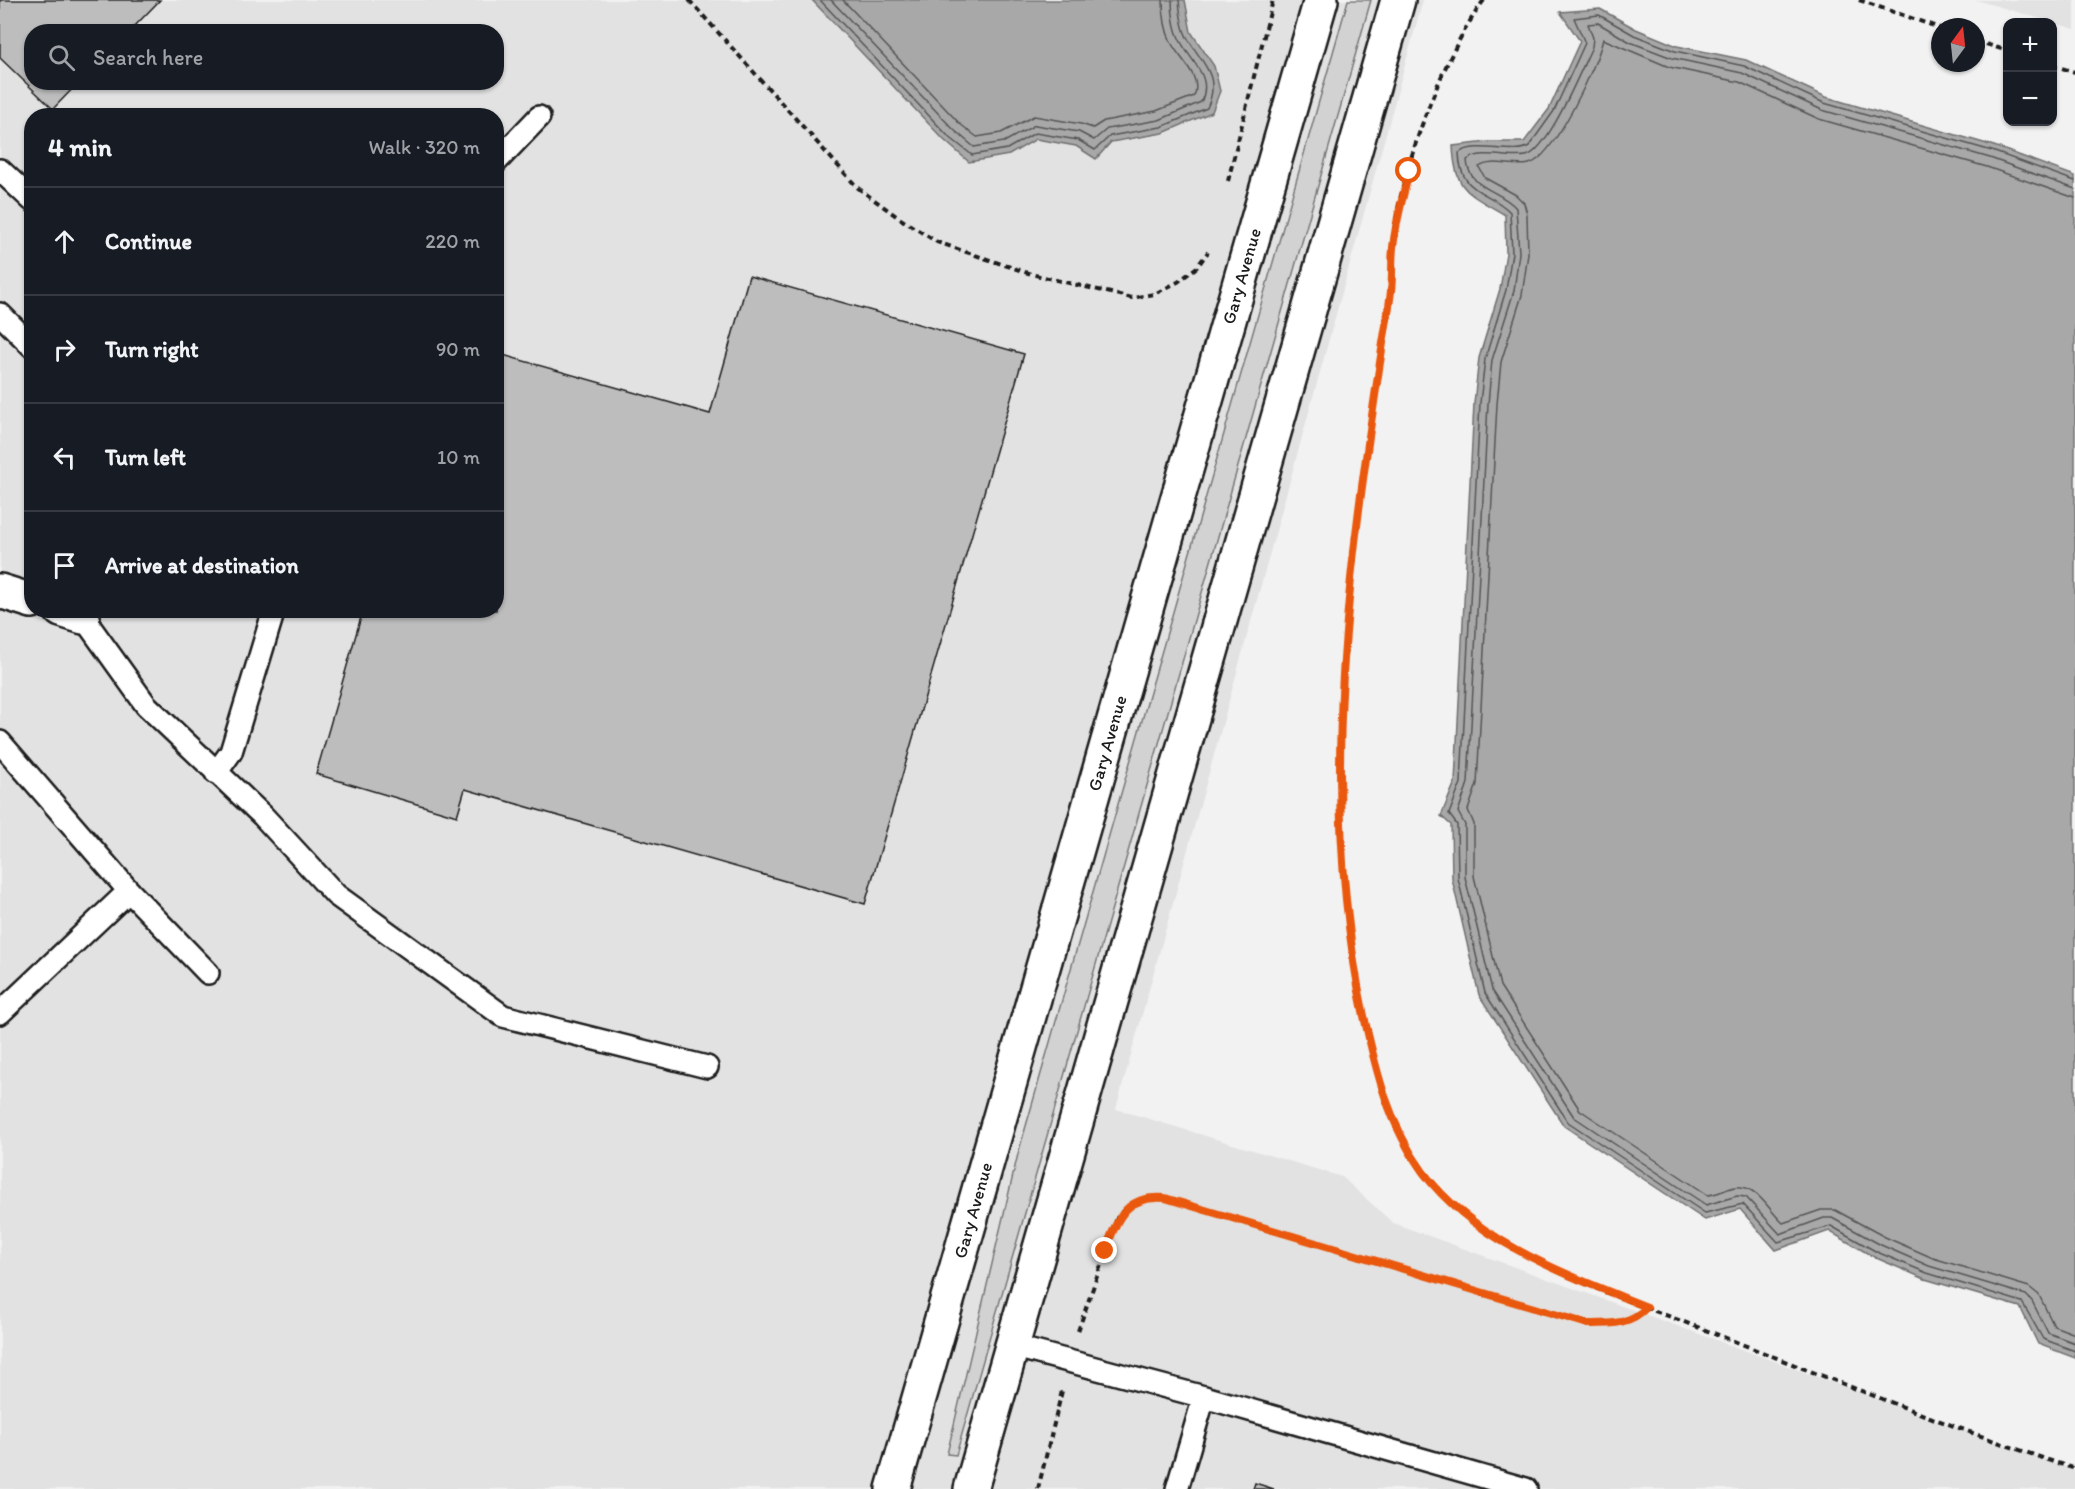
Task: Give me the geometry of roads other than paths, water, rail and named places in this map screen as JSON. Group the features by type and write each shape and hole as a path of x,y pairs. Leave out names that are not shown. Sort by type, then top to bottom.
{"main road":[{"name":"Gary Avenue","path":"893,1489 1322,0"},
{"path":"971,1489 1398,0"}],"lane":[{"path":"504,153 538,117"},
{"path":"0,170 24,192"},
{"path":"0,314 24,338"},
{"path":"81,618 146,705 263,816 336,895 503,1016 707,1067"},
{"path":"216,772 234,744 272,618"},
{"path":"0,742 129,891 208,973"},
{"path":"0,1013 129,891"},
{"path":"1012,1346 1204,1397 1526,1489"},
{"path":"1177,1489 1204,1397"}],"water":[{"path":"812,0 1185,0 1191,32 1214,66 1220,91 1212,112 1163,133 1111,142 1096,159 1076,146 1036,139 1009,155 969,162 944,140"},
{"path":"1600,9 1636,29 1677,46 1746,60 1826,97 1994,146 2075,176 2075,1358 2038,1344 2020,1307 1925,1279 1874,1257 1829,1231 1776,1250 1740,1209 1705,1220 1564,1126 1479,995 1452,879 1451,825 1441,816 1455,782 1474,403 1479,358 1500,289 1506,253 1505,215 1466,190 1457,174 1453,146 1488,142 1524,142 1549,109 1580,41 1560,12"}]}
